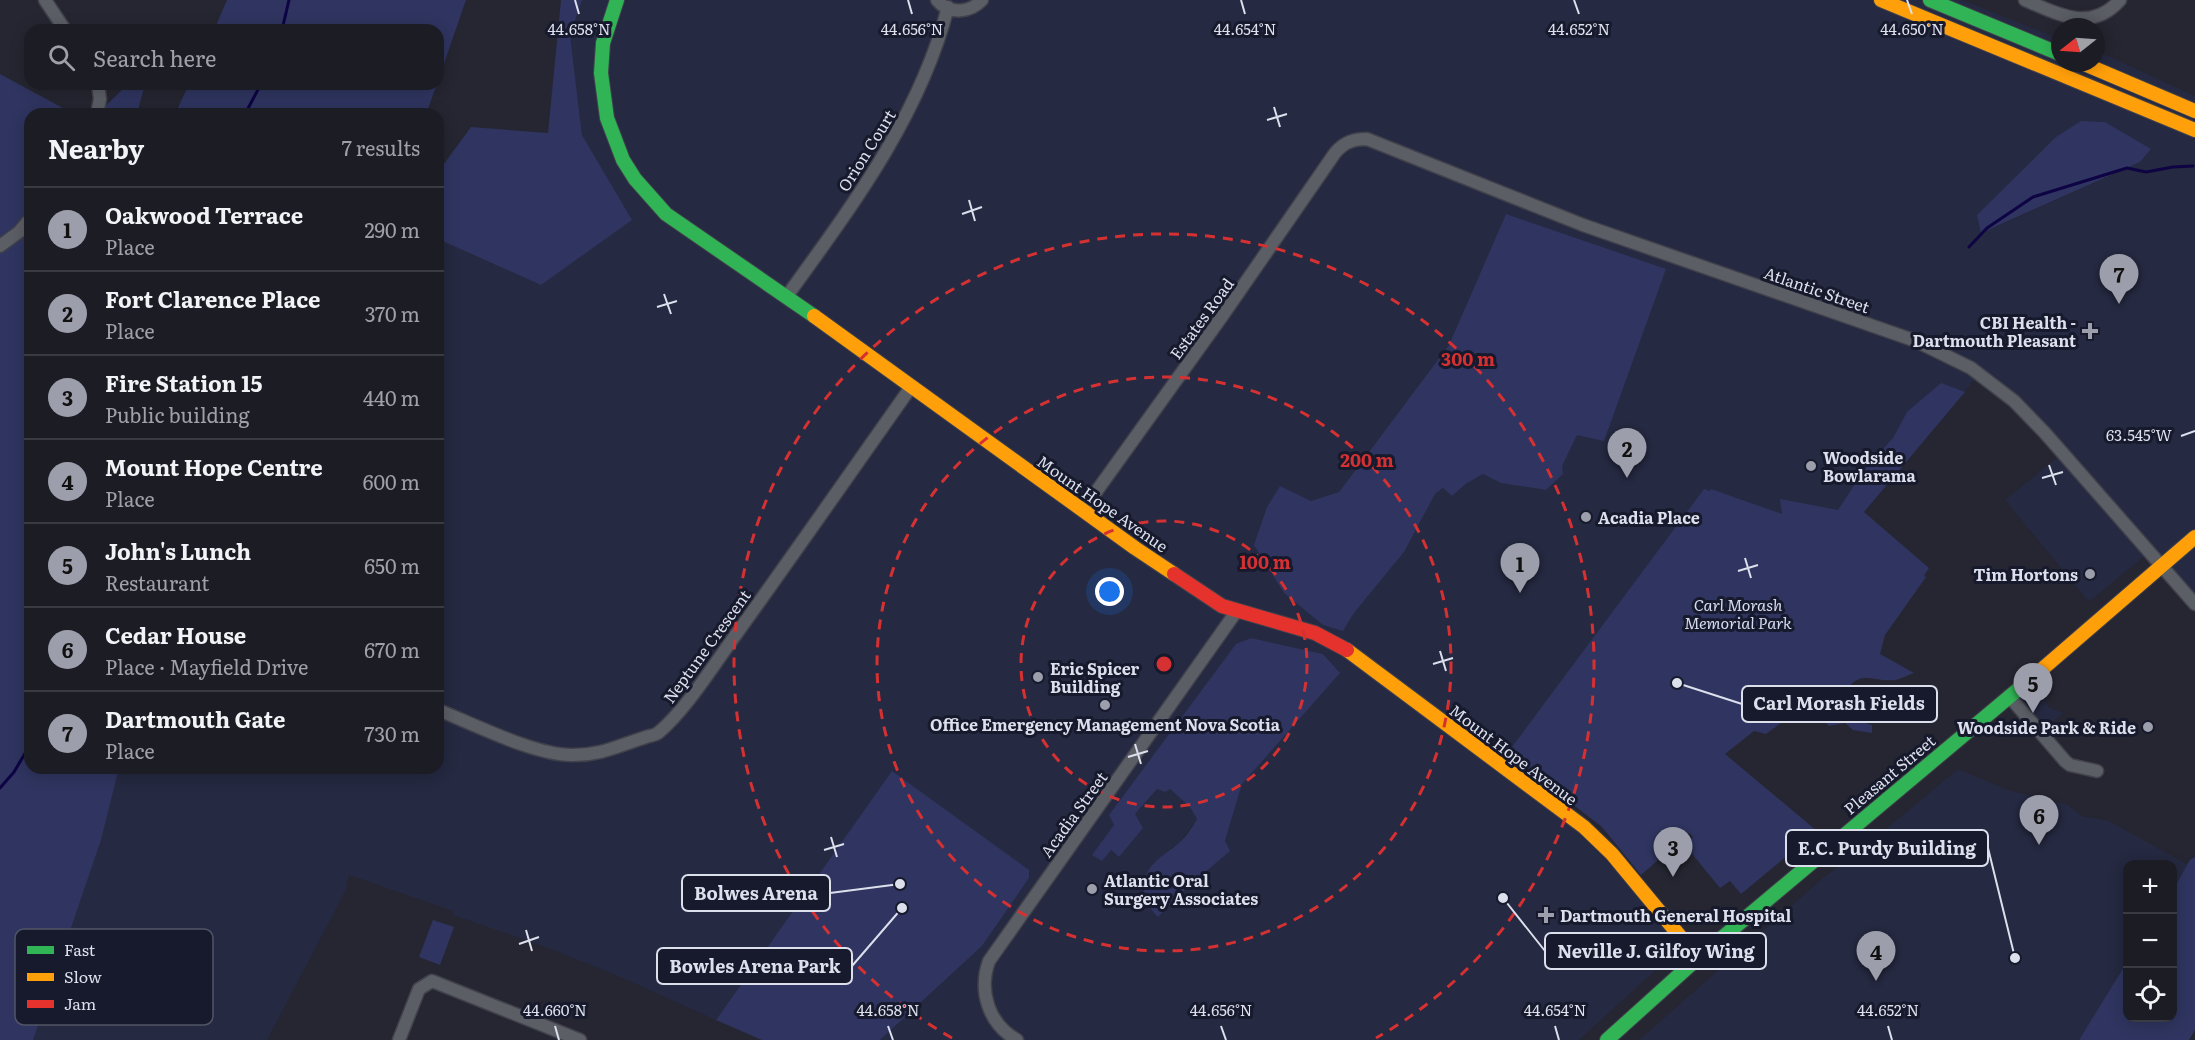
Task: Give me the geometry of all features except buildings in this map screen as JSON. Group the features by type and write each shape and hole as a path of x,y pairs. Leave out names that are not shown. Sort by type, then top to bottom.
{"main road":[{"name":"Mount Hope Avenue","path":"617,0 602,47 602,85 610,132 632,176 650,199 666,214 787,296 1200,592 1236,612 1308,630 1333,641 1584,827 1612,854 1698,958"},
{"path":"1881,0 2195,130"},
{"path":"1930,0 2051,50"},
{"path":"2103,72 2195,111"},
{"name":"Pleasant Street","path":"1607,1040 1698,958 2195,537"}],"street":[{"path":"45,0 61,24"},
{"path":"937,0 956,11 976,6 982,0"},
{"path":"2025,0 2073,19 2085,19 2108,11 2120,0"},
{"name":"Orion Court","path":"787,296 861,192 911,108 939,42 948,8"},
{"path":"99,90 99,108"},
{"name":"Atlantic Street","path":"1344,144 1359,139 1374,141 1583,225 1896,333 1941,352 1971,368 2014,401 2045,433 2195,604"},
{"name":"Estates Road","path":"1083,510 1209,335 1335,153 1344,144"},
{"path":"0,246 24,226"},
{"name":"Neptune Crescent","path":"444,712 539,750 572,756 602,752 646,736 656,735 678,713 723,652 911,387"},
{"name":"Acadia Street","path":"1017,1040 1002,1029 988,1007 984,981 989,961 1236,612"},
{"path":"2009,696 2065,761 2070,765 2097,771"},
{"path":"399,1040 419,989 432,981 580,1040"}],"shaded area":[{"path":"582,0 1962,0 2051,35 2051,72 2105,72 2105,55 2195,96 2195,604 2148,553 2089,602 2005,500 2064,452 1977,375 1863,512 1553,807 1630,885 1682,946 1579,1040 880,1040 982,946 1030,876 1030,873 893,772 716,1020 616,975 551,949 453,915 453,911 349,875 346,890 267,1040 33,1040 38,1025 213,1025 213,929 71,929 101,840 118,774 444,774 444,242 541,285 631,220 582,135 570,35","holes":["2151,149 2140,162 1998,226","1506,214 1577,434 1546,490 1502,483 1483,474 1467,483 1452,496 1443,488 1435,494 1404,552 1354,613 1343,631 1311,501 1339,492 1449,345","1251,638 1323,654 1339,673 1242,784 1225,842 1178,899 1158,917 1153,863 1180,842 1197,819 1190,807 1170,789 1157,789 1135,814 1119,857 1110,850 1114,824"]},
{"path":"2036,688 2050,708 2064,713 2039,732 2015,702"},
{"path":"1958,769 2008,790 2068,805 2082,816 2109,821 2188,865 2177,883 2177,860 2123,860 2123,968 2079,1040 1639,1040 1824,877 1861,850"}],"green space":[{"path":"227,0 466,0 444,64 444,24 217,24"},
{"path":"561,0 582,0 570,35 582,135 632,220 541,285 444,242 444,164 471,127 548,133"},
{"path":"0,74 24,87 24,90 30,90 63,108 24,108 24,774 118,774 101,840 71,929 15,929 15,1025 38,1025 33,1040 0,1040"},
{"path":"122,90 143,90 139,108 103,108"},
{"path":"186,90 435,90 428,108 178,108"},
{"path":"2081,121 2105,122 2151,149 2140,162 1981,233 1977,215 2056,137"},
{"path":"1506,214 1666,269 1604,441 1577,435 1562,466 1563,474 1546,490 1501,483 1483,474 1467,483 1452,496 1443,488 1435,494 1404,552 1354,613 1343,631 1323,625 1284,593 1254,545 1267,507 1280,486 1311,501 1339,492 1449,345"},
{"name":"Carl Morash Memorial Park","path":"1941,383 1965,392 1864,512 1929,568 1924,576 1926,577 1885,635 1880,654 1914,673 1895,680 1858,679 1847,689 1840,700 1849,718 1872,725 1872,733 1853,730 1845,723 1829,726 1813,710 1800,704 1788,718 1766,734 1754,731 1725,754 1817,831 1741,894 1730,881 1720,888 1684,844 1693,837 1689,833 1641,875 1602,827 1557,790 1506,755 1704,489 1710,491 1711,489 1782,514 1780,499 1838,510 1864,470 1893,438 1907,412"},
{"path":"1251,638 1323,654 1340,673 1242,784 1225,841 1230,851 1158,917 1145,898 1146,877 1154,863 1185,837 1197,819 1190,807 1170,789 1165,792 1157,789 1135,814 1143,828 1119,857 1111,850 1102,861 1092,855 1114,825 1109,815 1236,644"},
{"path":"892,771 1029,870 1029,878 982,946 880,1040 762,1040 716,1020"},
{"path":"2195,857 2195,1030 2189,1040 2079,1040 2123,968 2123,1022 2177,1022 2177,883 2190,860"},
{"path":"433,920 454,927 440,965 419,957"}],"waterway":[{"path":"283,24 289,0"},
{"path":"248,108 258,90"},
{"path":"1969,247 1987,228 2033,197 2127,168 2146,172 2193,166"},
{"path":"0,788 14,772 24,755"}],"traffic: fast":[{"path":"617,0 603,43 601,73 607,118 623,160 635,179 666,214 814,316"},
{"path":"1930,0 2051,50"},
{"path":"1607,1040 1698,958 2040,671"}],"traffic: slow":[{"path":"1881,0 2195,130"},
{"path":"2103,72 2195,111"},
{"path":"814,316 1174,574"},
{"path":"2040,671 2195,537"},
{"path":"1347,650 1584,827 1612,854 1698,958"}],"traffic: jam":[{"path":"1174,574 1222,606 1315,633 1347,650"}],"place":[{"name":"Dartmouth Gate","path":"2119,304"},
{"name":"CBI Health - Dartmouth Pleasant","path":"2090,331"},
{"name":"Woodside Bowlarama","path":"1811,466"},
{"name":"Fort Clarence Place","path":"1627,478"},
{"name":"Acadia Place","path":"1586,517"},
{"name":"Tim Hortons","path":"2090,574"},
{"name":"Oakwood Terrace","path":"1520,593"},
{"name":"Eric Spicer Building","path":"1038,677"},
{"name":"Carl Morash Fields","path":"1677,683"},
{"name":"Office Emergency Management Nova Scotia","path":"1105,705"},
{"name":"John's Lunch","path":"2033,713"},
{"name":"Woodside Park & Ride","path":"2148,727"},
{"name":"Cedar House","path":"2039,845"},
{"name":"Fire Station 15","path":"1673,877"},
{"name":"Bolwes Arena","path":"900,884"},
{"name":"Atlantic Oral Surgery Associates","path":"1092,889"},
{"name":"Neville J. Gilfoy Wing","path":"1503,898"},
{"name":"Bowles Arena Park","path":"902,908"},
{"name":"Dartmouth General Hospital","path":"1546,915"},
{"name":"E.C. Purdy Building","path":"2015,958"},
{"name":"Mount Hope Centre","path":"1876,981"}]}
